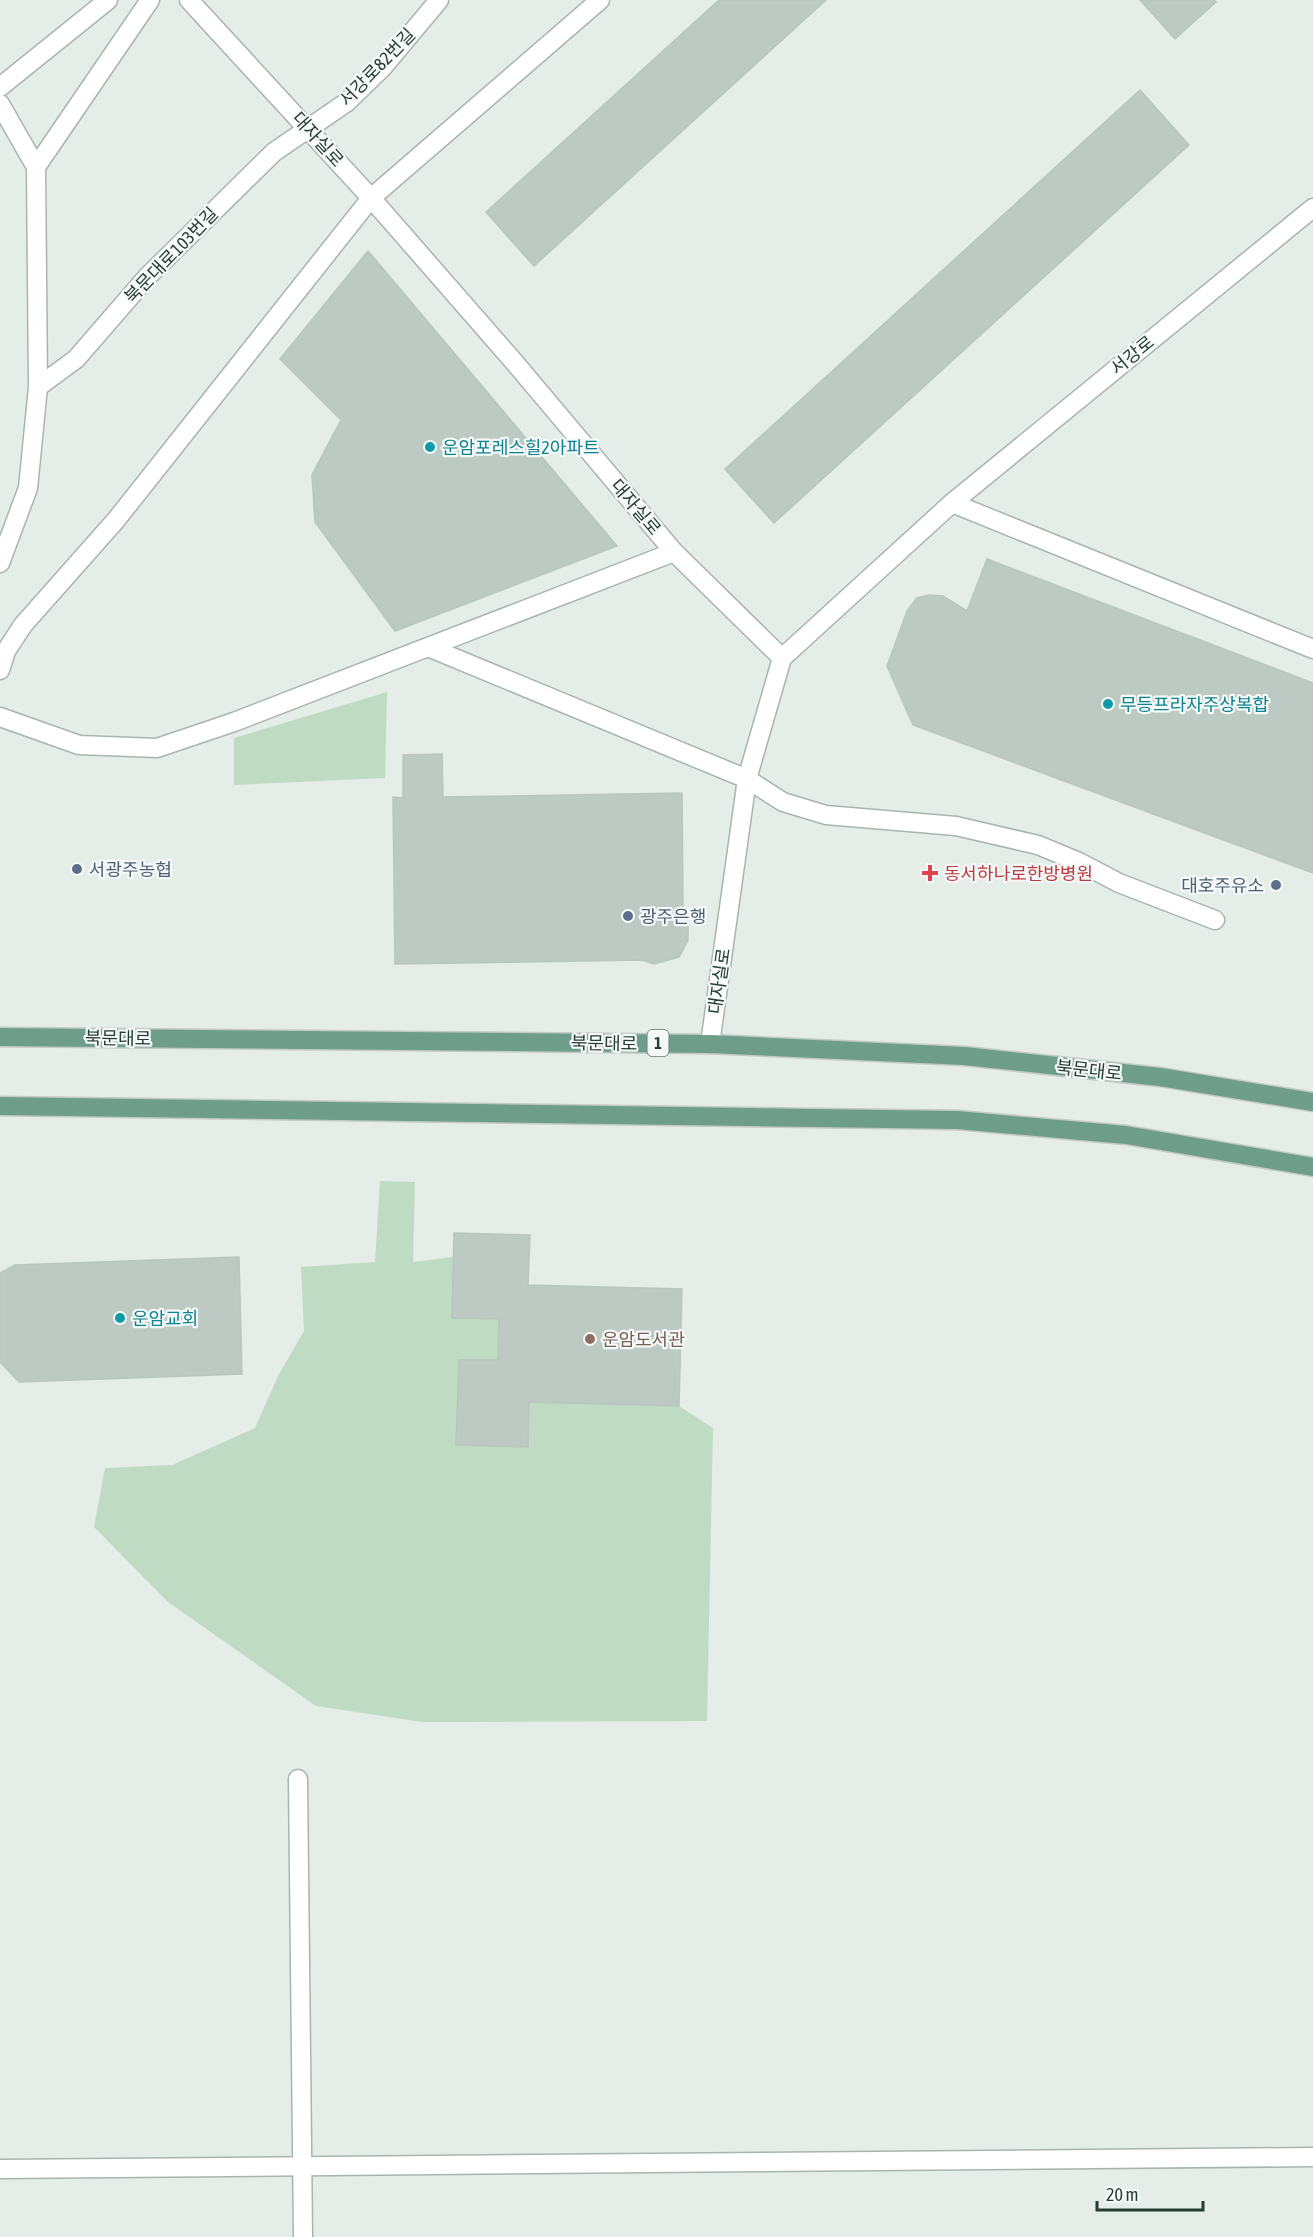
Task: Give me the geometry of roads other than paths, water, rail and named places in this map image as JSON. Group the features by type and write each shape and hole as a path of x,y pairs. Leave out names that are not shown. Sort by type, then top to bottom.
{"main road":[{"name":"북문대로","path":"0,1037 710,1044 964,1056 1160,1077 1313,1102"},
{"path":"0,1106 957,1120 1126,1135 1313,1167"}],"street":[{"path":"0,87 108,0"},
{"path":"36,166 150,0"},
{"name":"대자실로","path":"189,0 371,198 515,363 674,552 782,658 747,779 710,1044"},
{"name":"서강로82번길","path":"310,129 347,102 383,67 439,0"},
{"path":"0,670 6,651 23,625 116,520 371,198 600,0"},
{"path":"0,104 36,166 38,387 28,488 0,563"},
{"name":"북문대로103번길","path":"38,387 76,359 148,276 274,152 310,129"},
{"name":"서강로","path":"782,658 951,503 1313,208"},
{"path":"951,503 1313,649"},
{"path":"0,717 79,745 157,748 234,722 674,552"},
{"path":"428,647 747,779 783,802 818,813 862,820 956,826 1038,845 1079,862 1119,883 1215,920"},
{"path":"298,1779 303,2237"},
{"path":"0,2169 1313,2157"}],"place":[{"name":"운암포레스힐2아파트","path":"430,447"},
{"name":"무등프라자주상복합","path":"1108,704"},
{"name":"서광주농협","path":"77,869"},
{"name":"동서하나로한방병원","path":"930,873"},
{"name":"대호주유소","path":"1276,885"},
{"name":"광주은행","path":"628,916"},
{"name":"운암교회","path":"120,1318"},
{"name":"운암도서관","path":"590,1339"}]}
